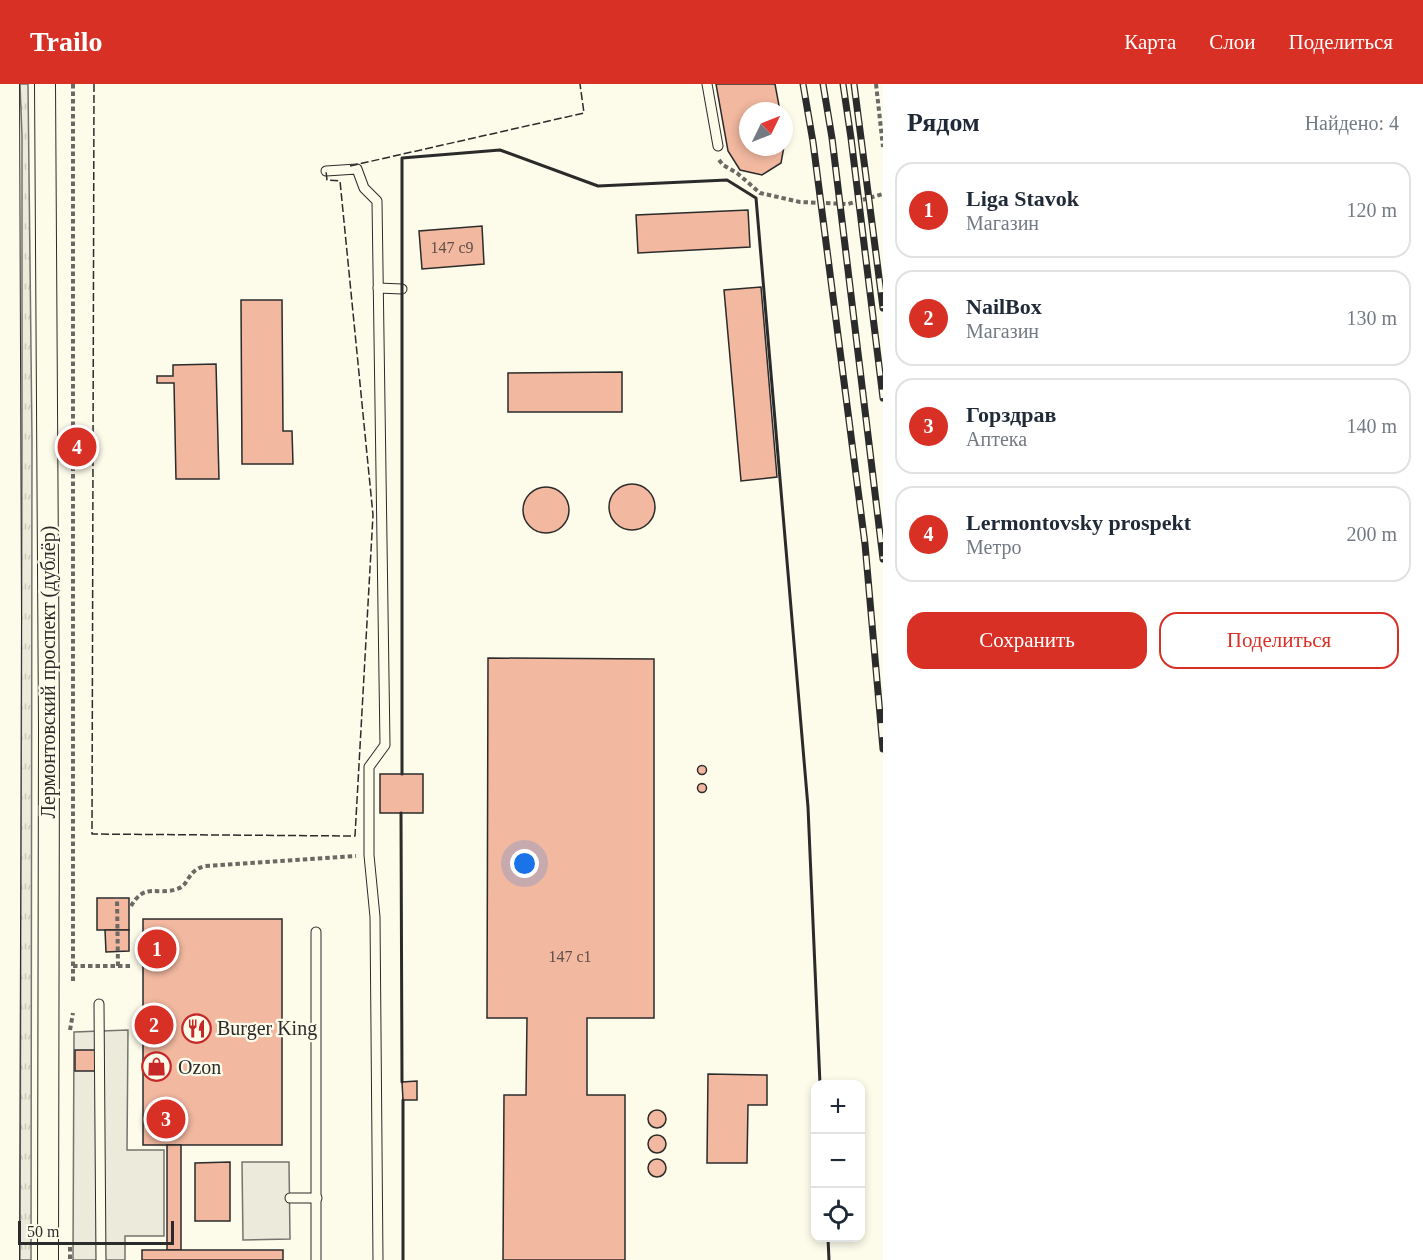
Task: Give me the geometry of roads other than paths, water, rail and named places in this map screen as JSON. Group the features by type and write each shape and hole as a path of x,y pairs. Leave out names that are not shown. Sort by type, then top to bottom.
{"main road":[{"path":"4,84 6,628 4,1260"}],"street":[{"name":"Лермонтовский проспект (дублёр)","path":"45,84 49,728 48,1260"}],"lane":[{"path":"707,84 718,146"},
{"path":"326,171 357,169 364,188 377,201 385,745 369,767 369,855 375,917 378,1260"},
{"path":"378,288 402,289"},
{"path":"316,932 316,1260"},
{"path":"99,1004 101,1260"},
{"path":"290,1198 317,1198"}],"railway":[{"path":"803,84 813,142 865,544 883,749"},
{"path":"823,84 832,138 883,559"},
{"path":"843,84 883,398"},
{"path":"854,84 883,308"}],"place":[{"name":"Lermontovsky prospekt","path":"77,447"},
{"name":"Liga Stavok","path":"157,949"},
{"name":"NailBox","path":"154,1025"},
{"name":"Burger King","path":"196,1028"},
{"name":"Ozon","path":"157,1067"},
{"name":"Горздрав","path":"166,1119"}]}
